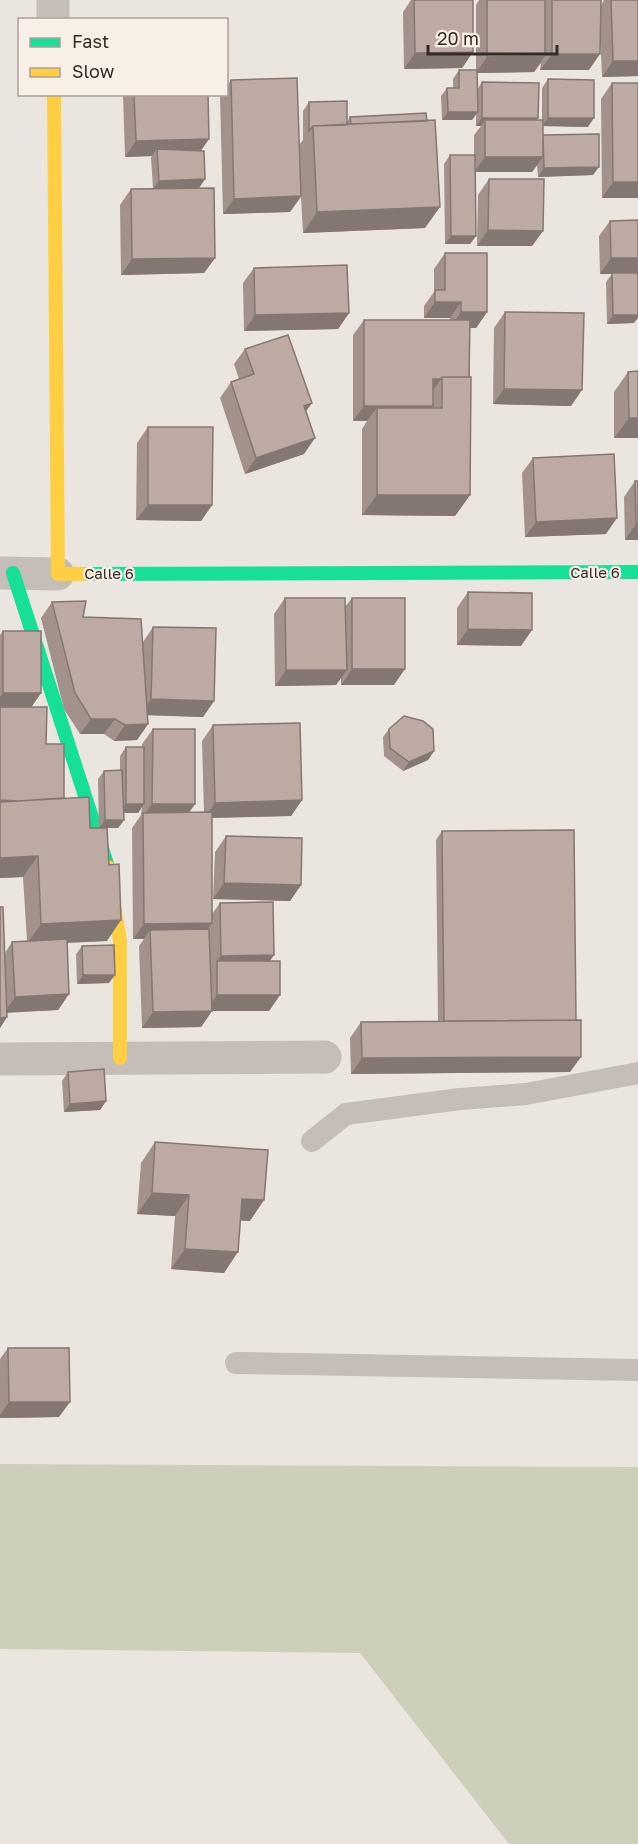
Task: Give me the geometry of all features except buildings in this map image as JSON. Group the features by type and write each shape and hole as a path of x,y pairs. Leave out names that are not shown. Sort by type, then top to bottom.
{"street":[{"path":"53,0 53,18"},
{"path":"54,96 58,574 6,573 110,872 120,941 120,1058"},
{"name":"Calle 6","path":"58,574 638,572"},
{"path":"0,1059 325,1057"}],"lane":[{"path":"312,1141 346,1114 460,1099 526,1094 638,1073"},
{"path":"236,1363 638,1370"}],"green space":[{"path":"0,1464 638,1467 638,1844 509,1844 360,1653 0,1649"}],"traffic: fast":[{"path":"84,574 638,572"},
{"path":"13,573 108,867"}],"traffic: slow":[{"path":"54,96 58,574 84,574"},
{"path":"108,867 120,941 120,1058"}]}
